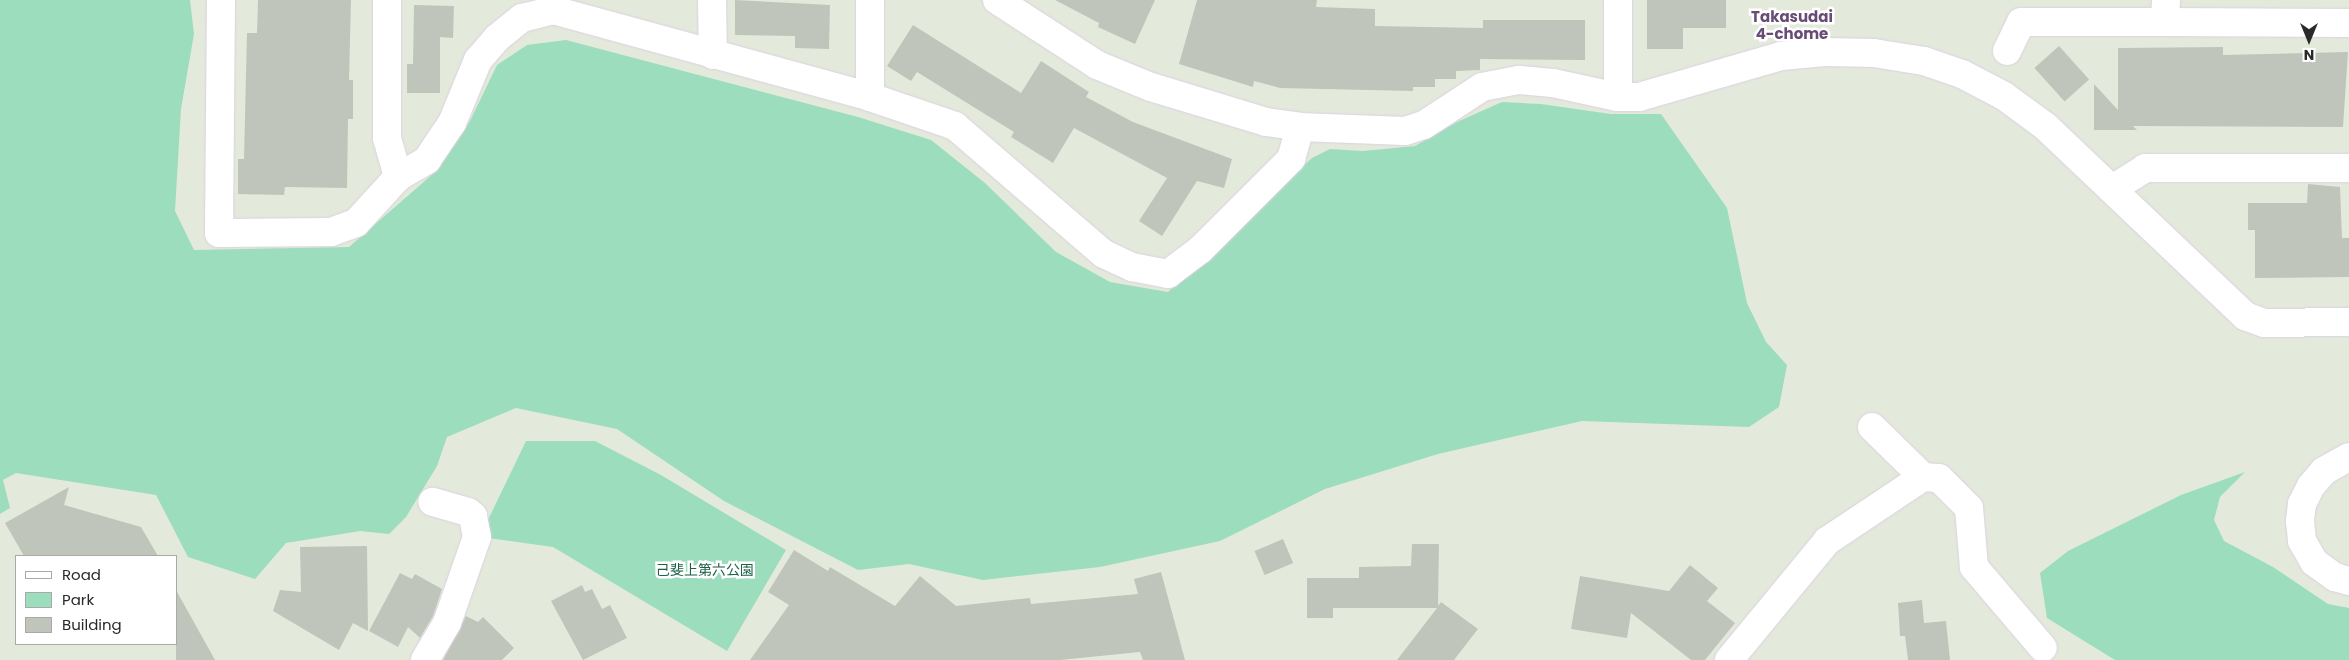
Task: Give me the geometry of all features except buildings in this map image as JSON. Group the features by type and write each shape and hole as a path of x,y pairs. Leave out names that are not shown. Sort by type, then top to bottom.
{"street":[{"path":"221,0 219,234 331,232 356,223 398,177 427,160 452,123 478,60 497,38 522,18 553,5 713,55 870,97 954,126 1104,254 1132,267 1168,274 1200,250 1291,159 1300,127"},
{"path":"387,0 387,138 398,177"},
{"path":"712,0 713,55"},
{"path":"870,0 870,97"},
{"path":"997,0 1047,35 1106,69 1151,87 1266,122 1300,127 1405,131 1424,125 1482,87 1519,80 1554,83 1618,97 1639,97 1666,91 1781,56 1825,52 1874,53 1924,61 1962,74 2004,96 2045,126 2246,316 2264,323 2349,322"},
{"path":"1618,0 1618,97"},
{"path":"2007,51 2021,22 2165,11 2349,23"},
{"path":"2112,189 2145,168 2349,168"},
{"path":"1872,427 1923,477"},
{"path":"2349,457 2324,471 2311,486 2302,504 2300,522 2302,541 2314,562 2335,577 2349,582"},
{"path":"1730,660 1827,541 1923,477 1939,478 1969,508 1974,567 2043,648"},
{"path":"425,660 447,623 477,536 473,516 468,512 432,502"}],"green space":[{"path":"0,0 190,0 194,34 181,109 175,211 194,250 349,247 434,173 470,121 497,65 527,45 566,40 858,117 931,140 985,183 1056,252 1110,282 1168,292 1312,158 1330,149 1363,151 1415,146 1457,122 1502,102 1541,104 1611,114 1661,114 1727,208 1747,303 1766,342 1787,365 1779,407 1749,427 1582,421 1438,454 1325,489 1220,541 1100,567 983,580 909,564 858,570 724,501 617,429 516,408 447,437 437,466 406,517 389,534 360,531 286,543 255,579 188,557 156,495 16,473 3,480 10,508 0,514"},
{"name":"己斐上第六公園","path":"526,441 595,441 661,475 786,550 727,651 553,547 488,538 488,520"},
{"path":"2245,472 2220,497 2214,520 2224,541 2273,567 2328,604 2349,608 2349,660 2115,660 2047,618 2040,573 2068,551 2181,495"}],"district":[{"name":"Takasudai 4-chome","path":"1792,24"}]}
